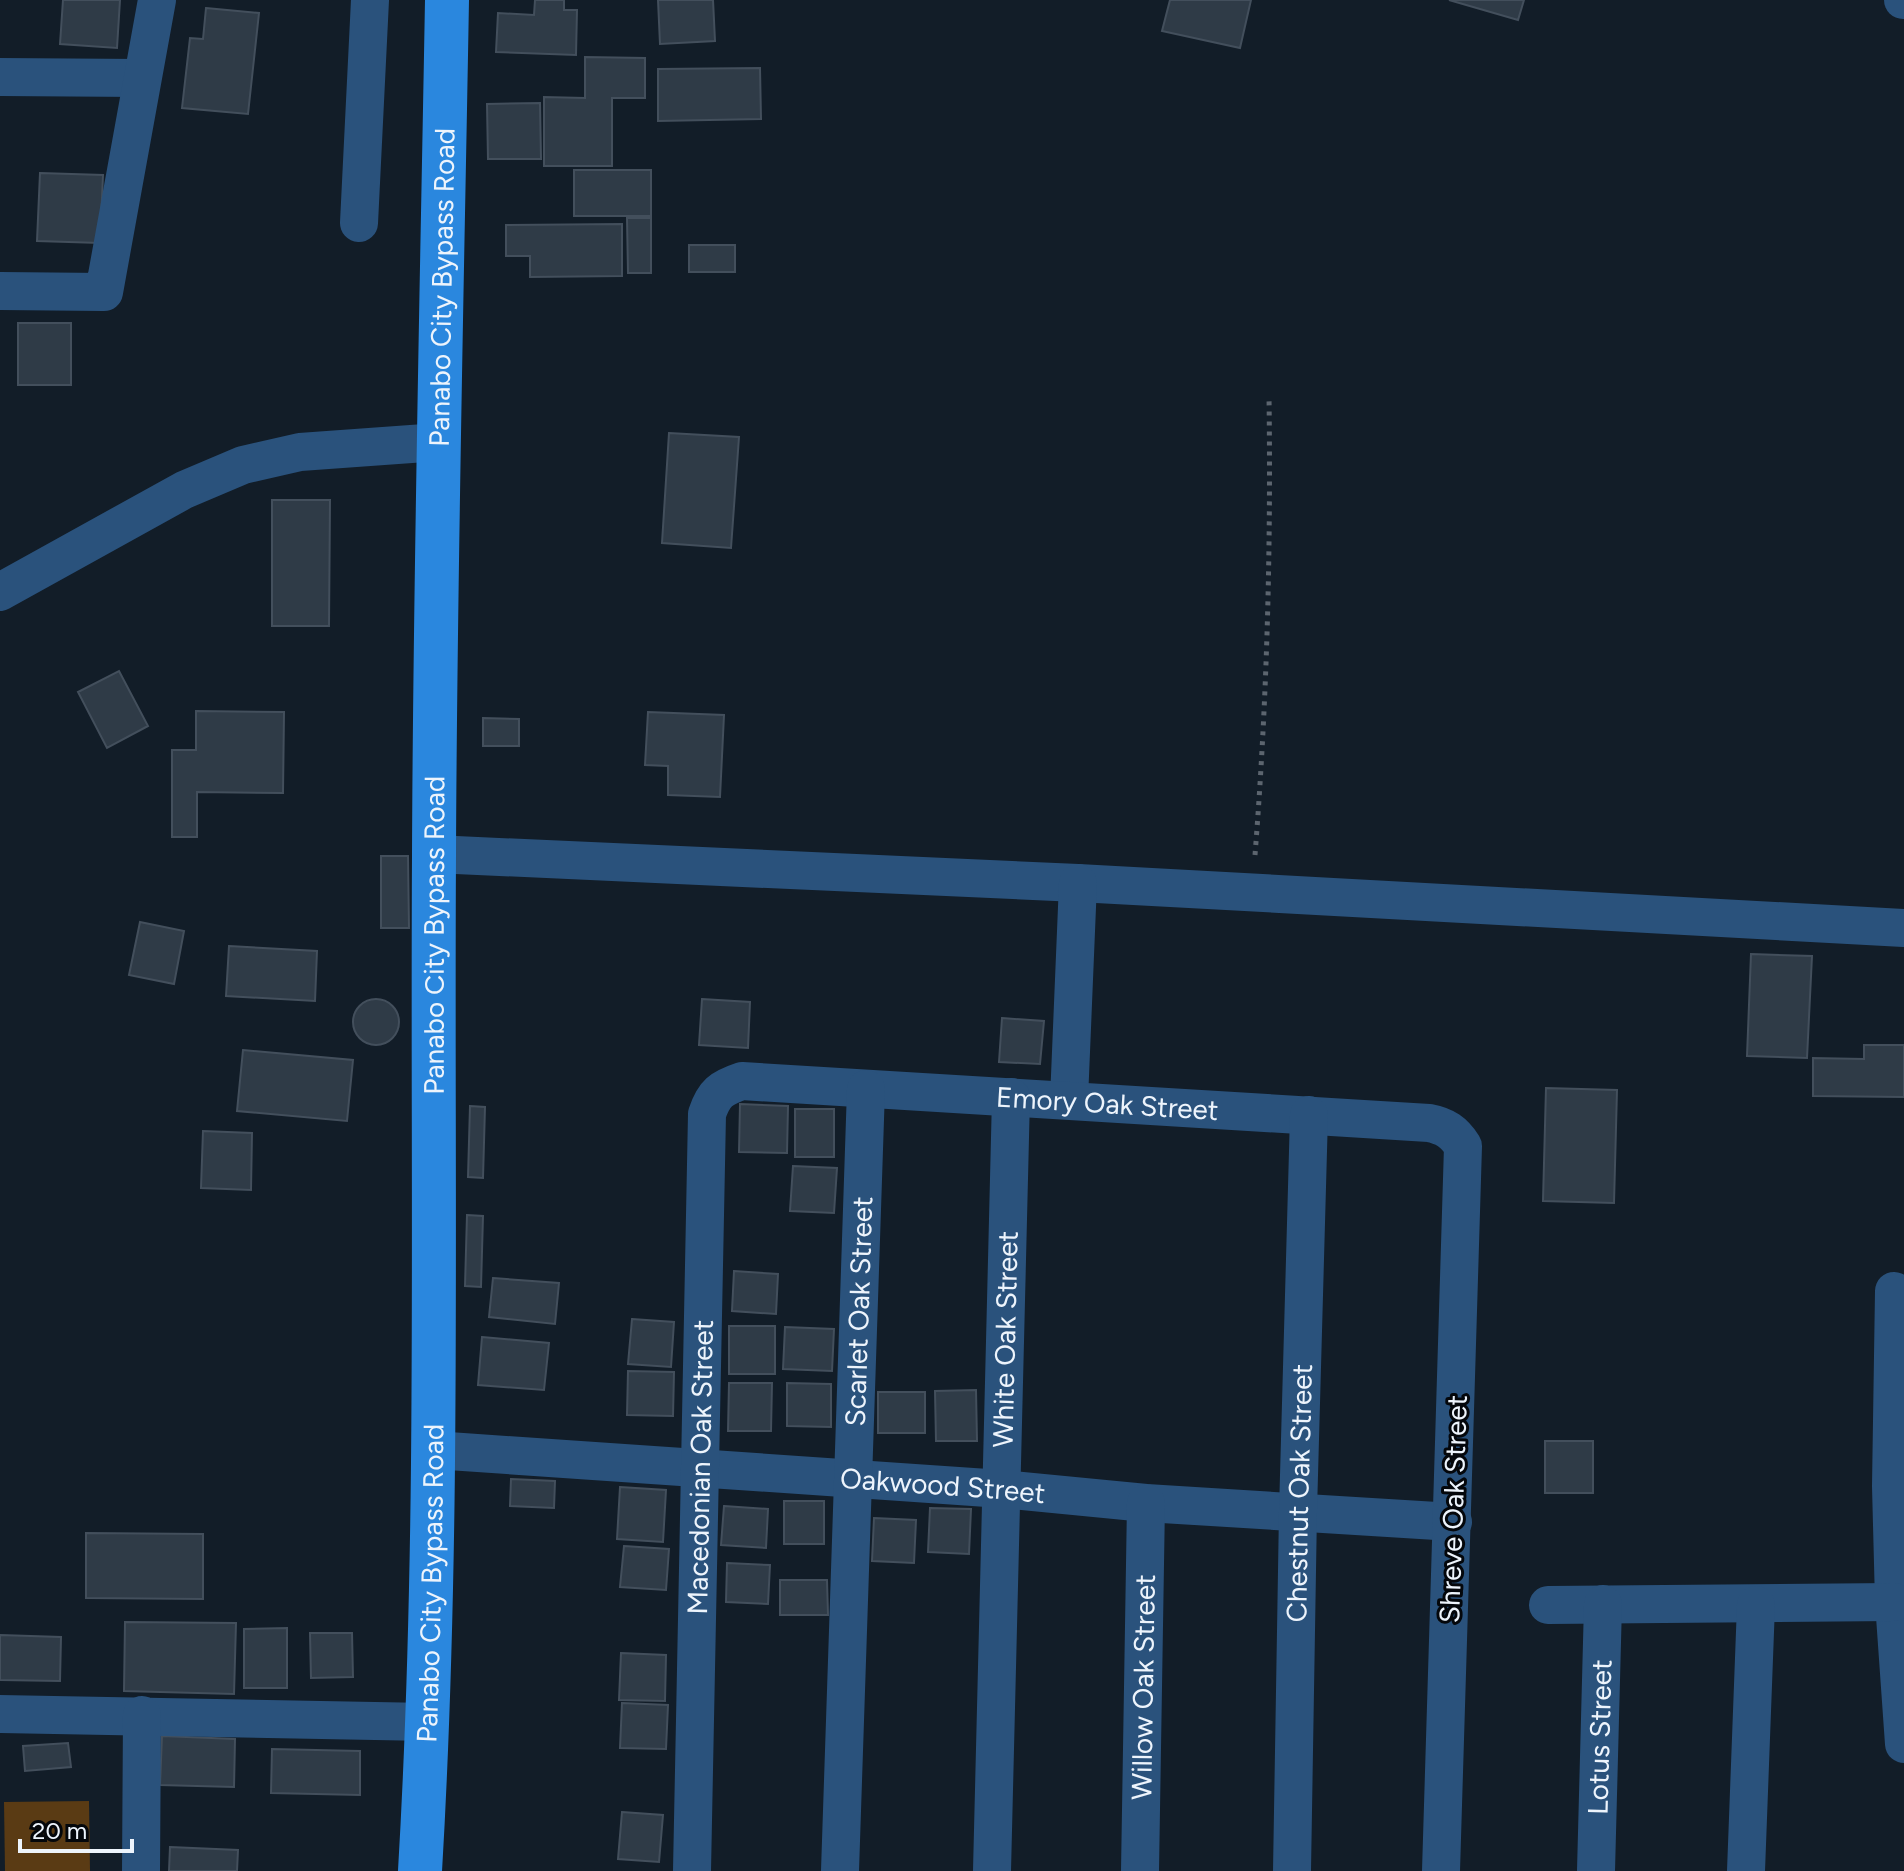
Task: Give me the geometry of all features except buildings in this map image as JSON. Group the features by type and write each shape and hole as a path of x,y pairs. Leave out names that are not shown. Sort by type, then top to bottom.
{"main road":[{"name":"Panabo City Bypass Road","path":"420,1871 429,1722 434,1450 434,854 447,0"}],"street":[{"path":"0,291 104,292 157,0"},
{"path":"359,223 370,0"},
{"path":"0,77 141,78"},
{"path":"0,592 184,490 243,465 300,452 439,442"},
{"path":"434,854 1078,883 1904,928"},
{"path":"1069,1100 1078,883"},
{"name":"Emory Oak Street","path":"742,1081 1441,1125 1456,1134 1463,1146"},
{"name":"Macedonian Oak Street","path":"692,1871 707,1114 714,1096 724,1087 742,1081"},
{"name":"Scarlet Oak Street","path":"840,1871 866,1089"},
{"name":"White Oak Street","path":"992,1871 1011,1097"},
{"name":"Chestnut Oak Street","path":"1292,1871 1309,1115"},
{"name":"Shreve Oak Street","path":"1441,1871 1463,1146"},
{"path":"1894,1291 1891,1486 1894,1602 1904,1744"},
{"name":"Oakwood Street","path":"434,1450 1002,1489 1146,1503 1453,1522"},
{"name":"Willow Oak Street","path":"1140,1871 1146,1503"},
{"path":"1548,1605 1894,1602"},
{"name":"Lotus Street","path":"1596,1871 1603,1604"},
{"path":"1746,1871 1756,1605"},
{"path":"0,1714 429,1722"},
{"path":"141,1871 142,1715"}],"path":[{"path":"1253,892 1266,717 1271,549 1269,396"}],"shaded area":[{"path":"89,1801 90,1871 5,1871 4,1802"}]}
